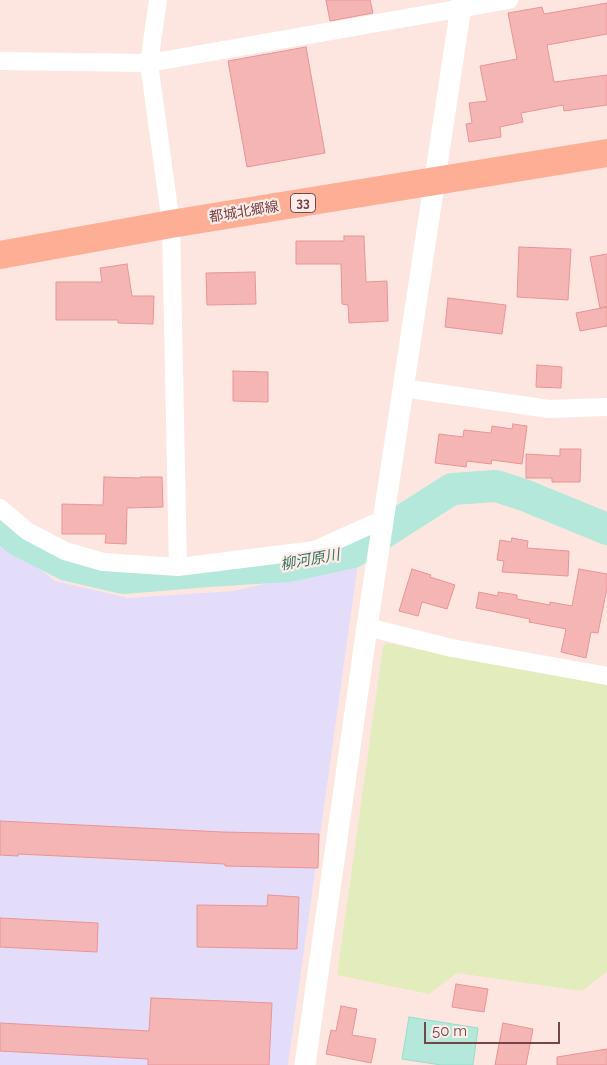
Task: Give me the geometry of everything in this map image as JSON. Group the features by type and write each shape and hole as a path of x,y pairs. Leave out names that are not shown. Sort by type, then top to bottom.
{"main road":[{"name":"都城北郷線","path":"0,255 171,224 607,153"}],"street":[{"path":"158,0 148,62 171,224 178,567"},
{"path":"0,60 148,62 461,4 509,0"},
{"path":"305,1065 403,388 461,4"},
{"path":"403,388 549,409 607,408"},
{"path":"0,508 27,531 65,551 103,562 178,567 315,550 384,519"},
{"path":"368,627 452,648 607,676"}],"shaded area":[{"path":"0,537 55,581 128,598 233,591 358,563 288,1065 0,1065"}],"green space":[{"path":"386,643 607,685 607,972 582,991 457,973 429,994 337,975 383,647"}],"water":[{"path":"409,1017 478,1028 473,1065 441,1065 402,1059"}],"building":[{"path":"326,0 370,0 373,13 330,21"},
{"path":"607,3 607,34 547,45 554,82 607,75 607,105 564,111 563,105 521,113 523,122 500,127 501,137 469,142 466,124 472,123 469,103 487,101 480,66 517,59 508,13 542,7 544,14"},
{"path":"306,47 325,153 247,167 228,61"},
{"path":"344,236 364,236 366,282 387,281 388,321 349,323 348,305 342,304 341,264 296,264 296,241 344,241"},
{"path":"519,247 571,249 568,300 517,297"},
{"path":"607,254 607,326 580,331 576,313 606,307 600,308 590,257"},
{"path":"127,264 132,296 154,296 153,324 118,323 118,320 56,320 56,282 102,282 100,268"},
{"path":"255,272 256,304 207,305 206,273"},
{"path":"448,298 506,305 502,334 445,327"},
{"path":"537,365 562,367 561,388 536,387"},
{"path":"233,371 268,372 268,402 233,401"},
{"path":"513,424 527,426 522,464 492,460 491,464 467,461 466,467 435,463 439,434 463,437 464,430 491,433 492,426 512,429"},
{"path":"560,449 581,449 580,482 552,482 552,478 526,478 526,454 560,456"},
{"path":"104,477 162,477 163,507 127,508 126,544 105,543 106,534 62,534 62,504 103,505"},
{"path":"512,538 528,541 527,548 569,551 568,576 502,572 504,561 497,560 500,540 511,542"},
{"path":"412,569 455,585 447,609 422,602 418,616 399,611"},
{"path":"579,569 607,574 607,588 598,633 591,632 586,658 561,652 566,629 529,622 530,619 476,608 479,592 498,596 498,592 517,595 517,599 550,605 550,602 572,606"},
{"path":"0,821 222,832 319,834 318,868 225,866 225,864 18,854 18,856 0,855"},
{"path":"268,895 299,897 297,949 197,947 197,905 267,906"},
{"path":"0,918 98,923 97,952 0,947"},
{"path":"456,984 488,989 484,1012 452,1007"},
{"path":"151,998 272,1003 269,1065 148,1065 148,1059 0,1051 0,1023 149,1031"},
{"path":"341,1006 357,1009 352,1035 376,1039 371,1063 326,1054 331,1030 336,1031"},
{"path":"503,1023 533,1029 526,1065 495,1065"},
{"path":"607,1049 607,1065 557,1065 557,1057"}],"waterway":[{"name":"柳河原川","path":"0,524 18,540 67,565 123,578 288,566 353,552 452,489 496,486 524,495 607,529"}]}
